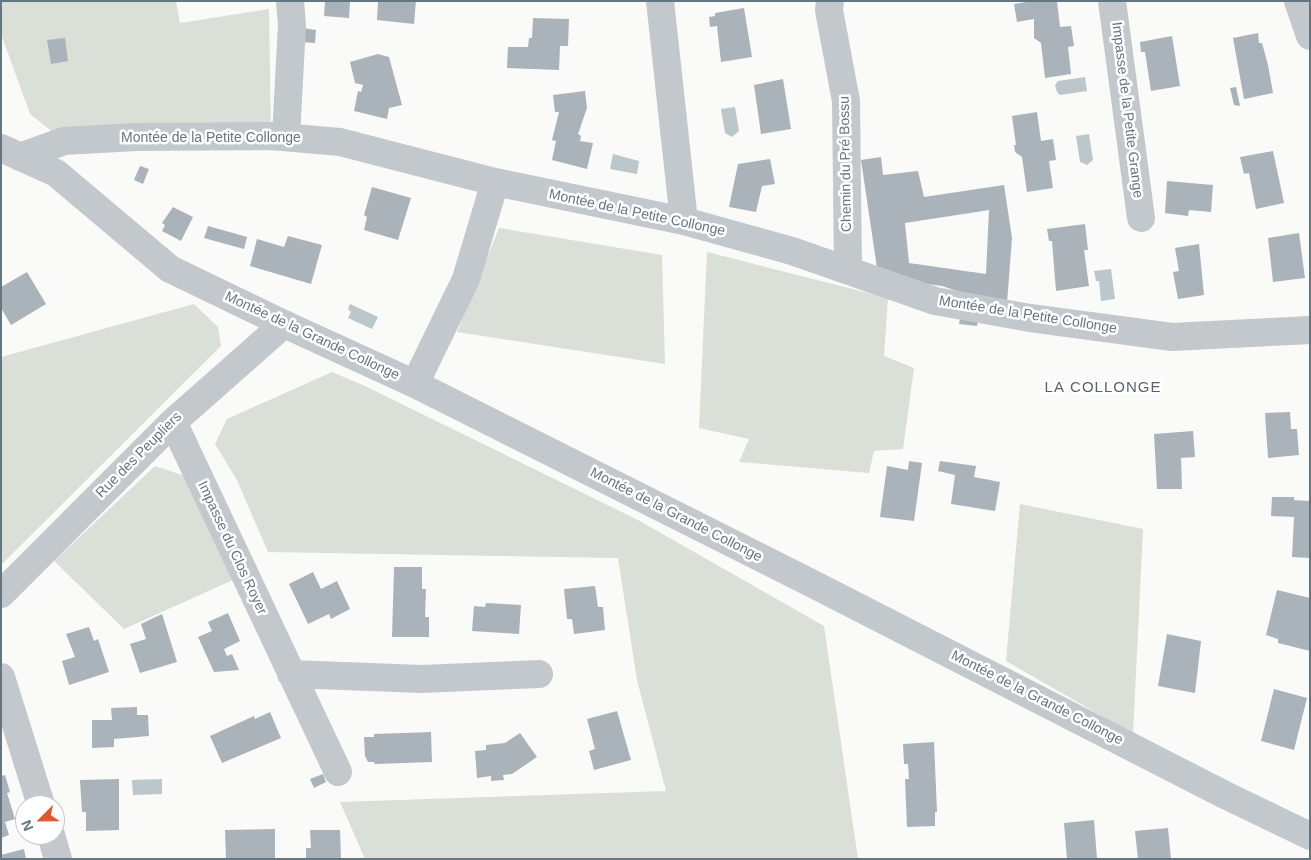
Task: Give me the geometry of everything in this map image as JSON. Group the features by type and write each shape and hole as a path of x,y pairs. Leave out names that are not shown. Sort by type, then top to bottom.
{"street":[{"path":"286,136 292,25 290,1"},
{"path":"660,1 684,221"},
{"name":"Chemin du Pré Bossu","path":"830,1 829,10 846,101 848,269"},
{"name":"Impasse de la Petite Grange","path":"1112,1 1141,218"},
{"path":"1298,1 1310,36"},
{"name":"Montée de la Petite Collonge","path":"11,152 64,141 136,137 286,136 340,142 495,182 684,221 848,269 935,300 1030,318 1162,336 1310,330"},
{"name":"Montée de la Grande Collonge","path":"11,152 56,173 170,269 415,384 813,584 1225,795 1310,836"},
{"path":"415,384 466,279 495,182"},
{"name":"Rue des Peupliers","path":"1,594 172,422 284,324"},
{"name":"Impasse du Clos Royer","path":"172,422 338,772"},
{"path":"291,674 422,679 539,674"},
{"path":"1,677 38,795"},
{"path":"54,845 58,859"}],"shaded area":[{"path":"1,1 176,1 180,23 269,9 271,136 64,141 30,114 1,34"},
{"path":"1085,77 1087,91 1060,95 1057,92 1055,85 1058,81"},
{"path":"735,107 739,131 732,137 725,133 721,109"},
{"path":"1089,134 1093,160 1087,165 1080,162 1076,136"},
{"path":"613,154 639,161 637,174 610,169"},
{"path":"499,228 662,255 665,364 457,332"},
{"path":"707,252 888,298 884,356 914,368 903,449 874,451 869,473 739,462 749,439 699,428"},
{"path":"1111,269 1115,299 1101,301 1099,281 1096,281 1094,271"},
{"path":"194,304 218,327 221,346 1,565 1,357"},
{"path":"350,304 378,317 372,329 348,318 351,312 348,309"},
{"path":"332,372 365,386 638,520 824,626 858,859 365,859 340,802 666,791 637,680 618,558 268,552 237,480 215,444 227,419"},
{"path":"155,466 188,477 235,579 124,629 54,561"},
{"path":"1020,504 1143,529 1133,734 1006,661"},
{"path":"162,779 162,794 133,795 132,780"}],"building":[{"path":"325,1 350,2 349,18 324,16"},
{"path":"416,1 414,24 377,20 378,2"},
{"path":"1033,1 1057,1 1060,27 1071,26 1074,46 1068,47 1071,74 1045,78 1041,43 1034,38 1034,19 1017,22 1014,4"},
{"path":"744,8 752,57 721,62 717,26 710,27 709,17 715,16 715,13"},
{"path":"533,18 569,19 568,46 560,46 559,70 507,68 508,47 528,47 529,38 532,38"},
{"path":"302,28 316,30 315,43 301,42"},
{"path":"1258,33 1259,43 1262,43 1268,65 1273,93 1244,99 1233,38"},
{"path":"1172,36 1180,86 1151,91 1145,52 1141,52 1140,42"},
{"path":"65,38 68,61 51,64 47,40"},
{"path":"378,54 389,57 402,105 389,108 387,119 354,111 358,91 361,92 363,85 355,83 350,62"},
{"path":"783,79 791,129 761,134 754,85"},
{"path":"1236,87 1240,106 1234,105 1230,88"},
{"path":"585,91 587,108 578,134 581,136 580,141 593,143 587,169 552,160 556,141 552,140 559,112 555,112 553,95"},
{"path":"1037,112 1041,141 1053,139 1056,160 1049,161 1053,188 1027,192 1022,157 1015,152 1014,145 1016,145 1012,116"},
{"path":"1273,151 1284,203 1256,209 1249,173 1244,174 1240,157"},
{"path":"881,157 883,175 918,171 924,197 1004,185 1012,238 1007,303 984,300 942,286 914,282 877,268 861,160","holes":["989,210 986,274 909,263 905,223"]},
{"path":"770,159 775,184 762,186 756,212 729,207 738,164"},
{"path":"140,166 149,169 143,184 134,180"},
{"path":"1167,181 1213,185 1211,212 1189,210 1188,216 1165,213"},
{"path":"372,187 411,198 398,240 364,230 367,217 364,215"},
{"path":"173,207 193,217 181,241 162,231 165,225 162,223"},
{"path":"1085,224 1088,250 1084,250 1089,286 1056,291 1052,241 1049,241 1047,229"},
{"path":"208,226 247,237 244,249 204,238"},
{"path":"1299,233 1305,278 1273,282 1268,238"},
{"path":"288,236 322,245 311,284 250,266 257,239 284,247"},
{"path":"1199,244 1204,295 1178,299 1173,272 1179,271 1175,248"},
{"path":"27,272 46,304 11,325 1,308 1,287"},
{"path":"961,313 979,315 977,326 959,324"},
{"path":"1290,412 1291,429 1297,429 1299,455 1268,458 1265,413"},
{"path":"1193,431 1195,457 1181,458 1182,489 1157,489 1154,434"},
{"path":"909,461 922,463 914,521 880,517 887,466 908,470"},
{"path":"940,461 976,466 974,477 1000,482 995,511 951,504 955,475 938,471"},
{"path":"1272,497 1294,497 1294,500 1310,501 1310,558 1292,557 1294,517 1271,516"},
{"path":"394,567 422,567 422,589 426,589 425,617 429,617 429,637 392,637"},
{"path":"313,572 321,589 337,581 350,609 331,619 329,614 308,624 289,584"},
{"path":"595,586 598,607 603,607 605,630 574,634 572,619 567,619 564,589"},
{"path":"1277,590 1310,598 1310,651 1278,643 1278,639 1266,635"},
{"path":"486,603 521,605 519,634 472,631 474,606 485,607"},
{"path":"228,613 240,641 224,649 227,656 232,654 239,670 214,672 198,637 212,631 208,622"},
{"path":"162,614 177,662 140,673 130,644 146,639 141,624"},
{"path":"89,627 94,641 98,639 109,672 69,685 62,661 75,657 66,634"},
{"path":"1167,634 1201,641 1195,693 1158,686"},
{"path":"1274,689 1307,698 1294,750 1261,741"},
{"path":"137,707 137,715 148,715 149,736 114,739 114,747 92,748 92,720 112,720 111,708"},
{"path":"617,711 631,760 594,770 589,751 595,749 587,719"},
{"path":"270,712 281,738 222,763 210,736 254,716 255,719"},
{"path":"431,732 432,762 375,764 374,762 368,762 365,756 364,737 374,737 374,734"},
{"path":"520,733 537,757 512,774 503,775 504,780 491,781 491,776 477,778 475,751 486,750 486,745 505,743"},
{"path":"934,742 937,812 935,812 935,826 907,827 905,779 909,779 908,764 904,764 903,744"},
{"path":"323,774 326,782 314,788 310,779"},
{"path":"5,775 10,792 7,793 15,819 5,822 9,835 1,838 1,776"},
{"path":"119,779 119,830 86,831 86,812 82,812 80,780"},
{"path":"1094,820 1097,859 1067,859 1064,823"},
{"path":"1168,828 1171,859 1138,859 1135,831"},
{"path":"275,829 275,859 226,859 225,830"},
{"path":"310,830 340,830 341,859 306,859 306,848 311,848"},
{"path":"24,849 26,859 1,859 1,855"}],"district":[{"name":"LA COLLONGE","path":"1103,388"}]}
